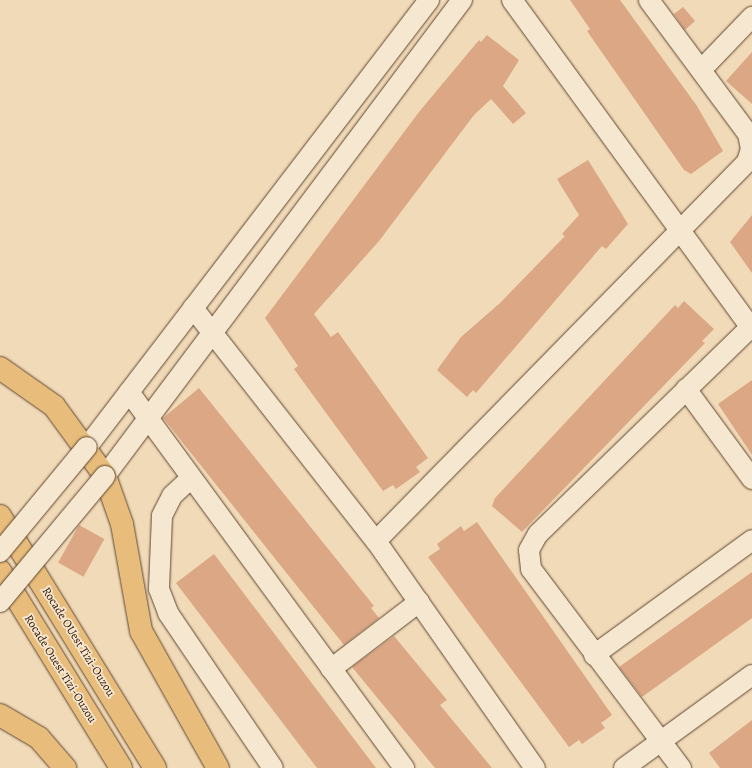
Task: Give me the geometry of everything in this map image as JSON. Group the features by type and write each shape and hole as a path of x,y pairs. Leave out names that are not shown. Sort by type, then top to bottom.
{"highway":[{"path":"0,368 54,406 87,447 105,476 122,524 141,631 218,768"},
{"name":"Rocade OUest Tizi-Ouzou","path":"0,516 155,768"},
{"name":"Rocade Ouest Tizi-Ouzou","path":"0,571 121,768"},
{"path":"0,715 39,738 65,768"}],"street":[{"path":"0,552 87,447 428,0"},
{"path":"0,602 105,476 149,419 462,0"},
{"path":"512,0 752,328 686,389 538,534 530,550 531,569 594,655 681,768"},
{"path":"376,541 680,230 744,167 751,149 748,134 649,0"},
{"path":"701,70 752,17"},
{"path":"193,308 376,541 535,768"},
{"path":"686,389 752,479"},
{"path":"129,392 404,768"},
{"path":"191,478 172,496 162,516 159,589 168,613 273,768"},
{"path":"594,655 752,540"},
{"path":"331,669 419,602"},
{"path":"624,768 752,674"}],"building":[{"path":"570,0 620,0 697,106 723,151 691,174 684,170 587,31 590,29"},
{"path":"683,7 695,21 685,30 674,14"},
{"path":"487,35 519,60 503,86 526,113 513,124 491,99 474,115 379,241 314,314 331,337 338,332 428,458 416,467 420,472 396,489 393,485 383,491 294,369 298,366 265,318 419,112 479,40 481,42"},
{"path":"752,52 752,104 726,81"},
{"path":"588,160 628,224 606,249 602,246 476,393 473,390 467,397 437,370 461,337 500,303 565,236 562,234 579,215 557,179"},
{"path":"752,215 752,273 730,242"},
{"path":"684,301 714,329 702,341 705,343 522,532 492,506 495,498 675,305 678,308"},
{"path":"752,380 752,455 718,404"},
{"path":"199,388 374,606 371,608 379,618 344,645 163,418"},
{"path":"477,522 612,715 601,723 605,728 582,744 579,740 569,747 428,557 440,549 437,544 461,526 464,531"},
{"path":"79,525 104,539 84,577 58,563"},
{"path":"214,554 376,768 317,768 176,583"},
{"path":"752,572 752,618 642,697 619,667"},
{"path":"394,636 447,700 440,705 492,768 435,768 352,667"},
{"path":"752,720 752,768 720,768 709,753"}]}
